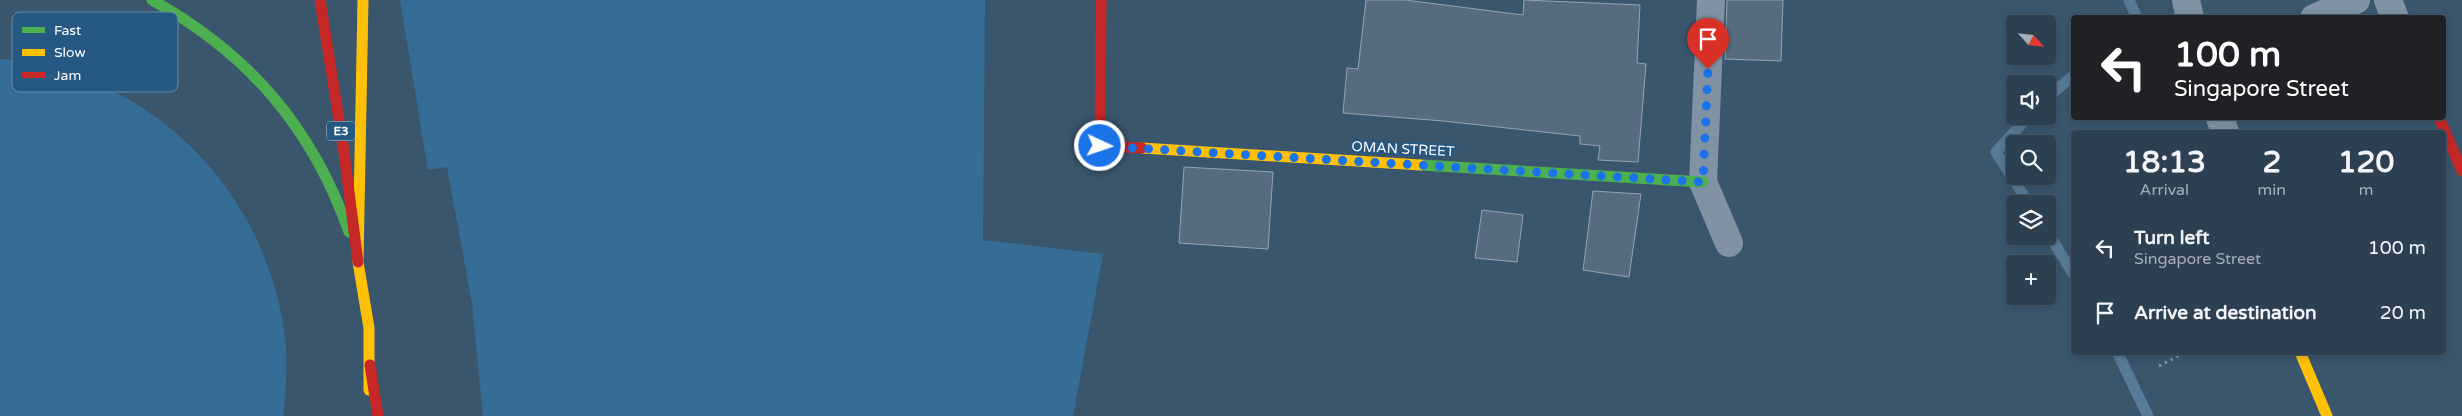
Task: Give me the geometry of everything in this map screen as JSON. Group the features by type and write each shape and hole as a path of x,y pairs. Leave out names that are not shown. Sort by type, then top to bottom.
{"main road":[{"path":"152,0 172,12"},
{"name":"E3","path":"320,0 343,144 358,262"},
{"path":"358,262 363,0"},
{"name":"OMAN STREET","path":"1101,0 1100,146 1703,182"},
{"path":"178,15 199,28 232,54 262,83 289,116 312,150 331,186 347,223 358,262 369,328 370,366 366,416"},
{"path":"2446,134 2462,171"},
{"path":"2301,355 2327,416"},
{"path":"370,366 378,416"}],"street":[{"path":"1711,0 1703,182 1729,243"},
{"path":"2186,0 2189,15"},
{"path":"2321,15 2356,0"},
{"path":"2388,0 2394,15"}],"path":[{"path":"2159,366 2180,355"}],"shaded area":[{"path":"400,0 985,0 983,240 1103,254 1073,416 483,416 472,303 447,167 428,170"},
{"path":"0,59 12,60 12,92 114,92 144,109 175,133 204,160 228,190 249,224 265,260 277,298 285,337 286,386 283,416 0,416"}],"building":[{"path":"1366,0 1405,0 1523,15 1524,0 1640,5 1637,63 1646,64 1638,162 1598,160 1600,146 1580,144 1580,136 1443,121 1343,113 1347,68 1358,69"},
{"path":"1727,0 1783,0 1781,61 1725,59"},
{"path":"1184,167 1273,172 1268,249 1179,243"},
{"path":"1593,191 1641,194 1629,277 1583,270"},
{"path":"1482,210 1523,215 1517,262 1475,258"}],"waterway":[{"path":"2129,0 2136,15"},
{"path":"2056,90 2071,78"},
{"path":"2021,125 1996,152 2023,195"},
{"path":"2055,245 2071,270"},
{"path":"2118,355 2148,416"}],"traffic: fast":[{"path":"152,0 172,12"},
{"path":"178,16 218,44 247,69 273,97 296,127 316,159 334,194 349,232"},
{"path":"1421,165 1703,182"}],"traffic: slow":[{"path":"363,0 358,262 369,328 369,390"},
{"path":"1142,148 1421,165"},
{"path":"2301,355 2327,416"}],"traffic: jam":[{"path":"320,0 343,145 358,262"},
{"path":"1101,0 1100,146 1142,148"},
{"path":"2440,120 2444,130"},
{"path":"2446,134 2462,171"},
{"path":"370,365 378,416"}],"route":[{"path":"1100,146 1703,182 1708,69"}]}
